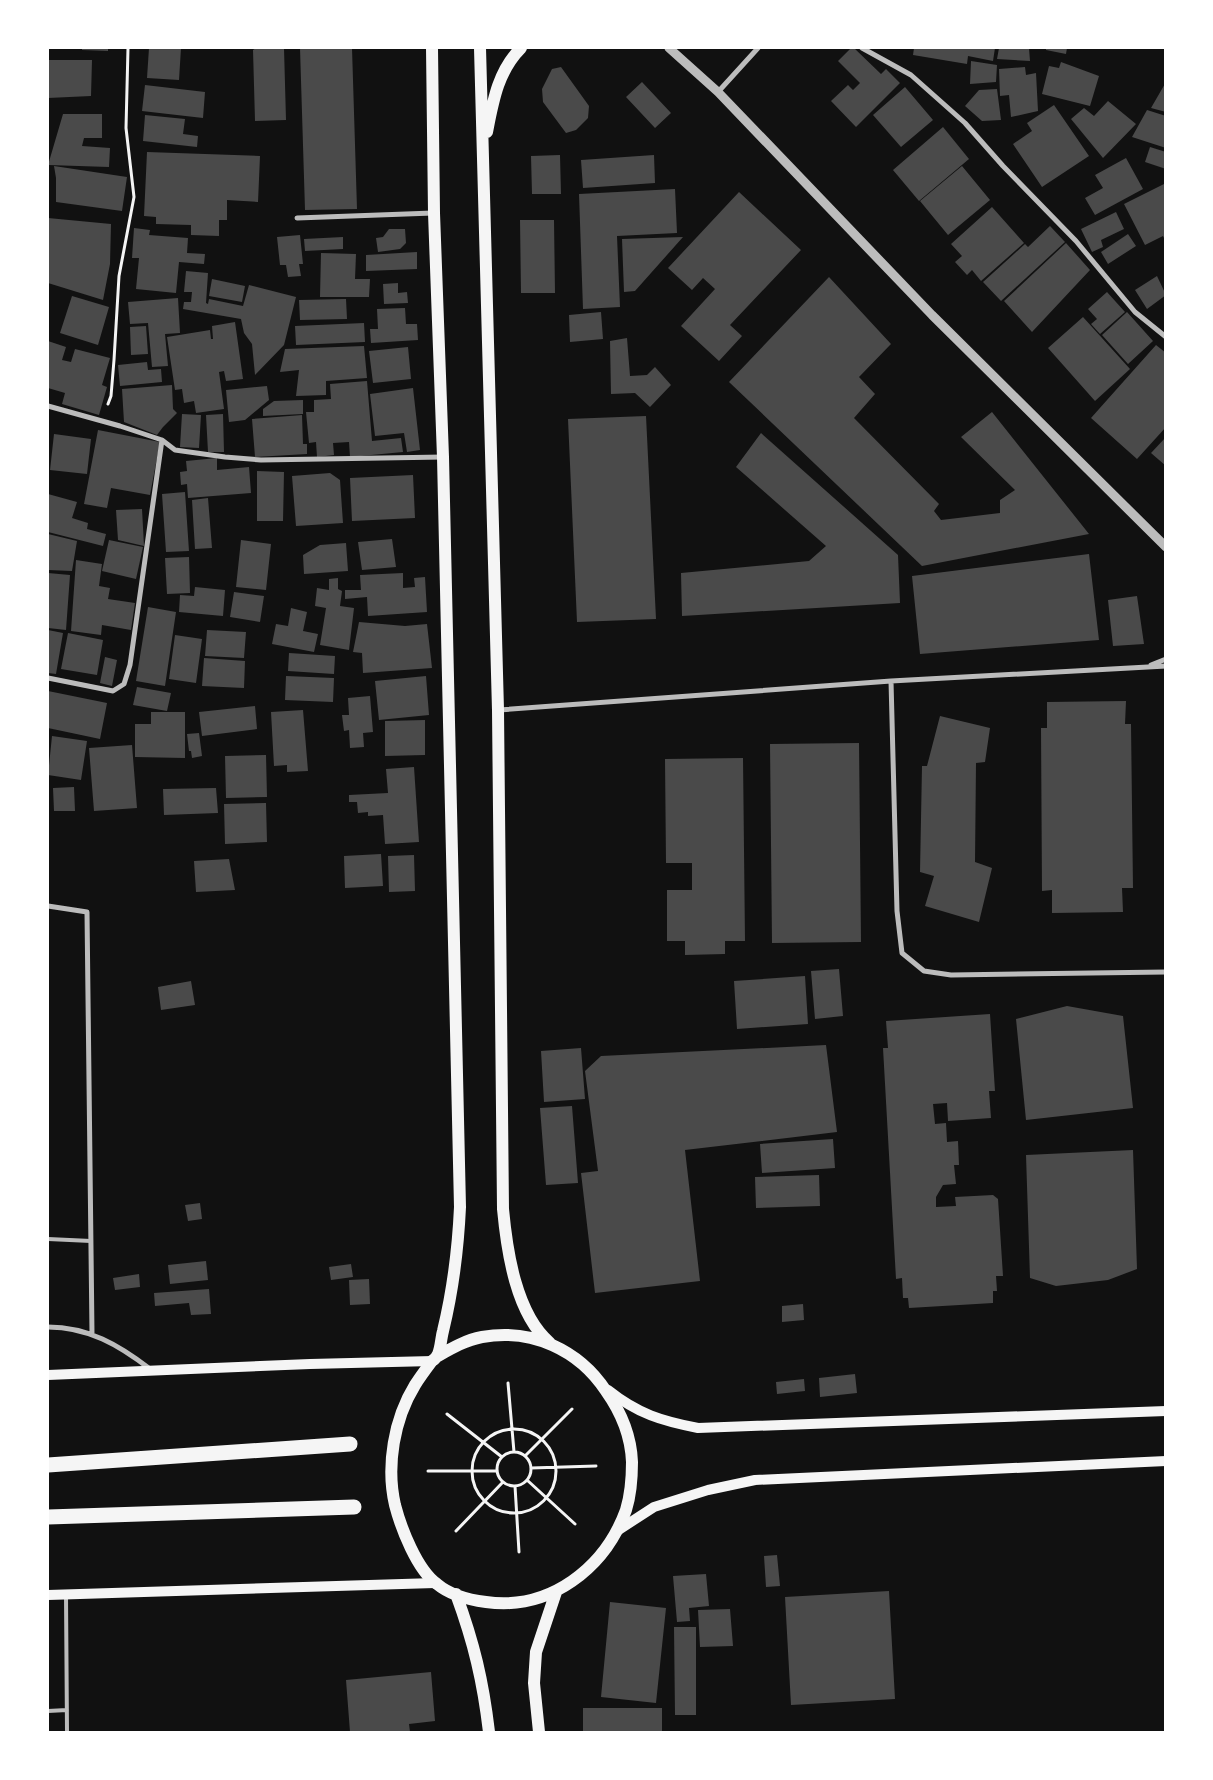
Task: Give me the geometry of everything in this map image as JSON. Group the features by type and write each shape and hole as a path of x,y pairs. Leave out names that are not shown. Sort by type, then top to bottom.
{"highway":[{"path":"48,1465 350,1444"},
{"path":"48,1517 354,1507"}],"main road":[{"path":"432,48 434,213 443,457 460,1208 453,1287 435,1358 415,1386 402,1413 394,1442 391,1473 394,1503 403,1532 417,1559 435,1583 456,1594 476,1601 496,1604 517,1603 537,1599 556,1592 575,1581 591,1567 605,1550 616,1531 626,1508 632,1483 632,1457 627,1432 618,1408 603,1386"},
{"path":"480,48 498,710 503,1209 505,1233 516,1283 532,1322 542,1337 570,1354 603,1386 626,1404 640,1412 663,1420 698,1428 1166,1411"},
{"path":"482,154 496,88 504,70 521,48"},
{"path":"48,1375 435,1358 459,1344 489,1336 528,1337 550,1343"},
{"path":"616,1531 654,1507 708,1490 755,1480 1166,1460"},
{"path":"48,1595 435,1583"},
{"path":"539,1732 534,1683 536,1652 556,1592"},
{"path":"456,1594 472,1638 485,1692 488,1732"}],"street":[{"path":"718,92 758,48"},
{"path":"862,48 911,75 965,124 1076,241 1135,312 1166,337"},
{"path":"672,49 718,92 932,315 1166,547"},
{"path":"297,218 434,213"},
{"path":"48,406 162,440 175,450 225,457 261,460 443,457"},
{"path":"48,678 113,691 124,684 130,665 162,440"},
{"path":"1148,666 1166,659"},
{"path":"498,710 891,681 1166,666"},
{"path":"891,681 897,912 902,953 924,971 952,975 1166,972"},
{"path":"48,906 87,912 92,1333"},
{"path":"48,1326 92,1333 128,1352 152,1370"}],"lane":[{"path":"48,1239 91,1241"},
{"path":"66,1595 67,1732"},
{"path":"48,1711 67,1710"}],"path":[{"path":"102,421 111,396 119,276 134,197 126,128 128,48"},
{"path":"508,1383 514,1452"},
{"path":"526,1456 572,1409"},
{"path":"448,1414 502,1457"},
{"path":"512,1430 529,1432 542,1440 550,1449 555,1462 556,1476 546,1497 532,1509 516,1513 492,1507 475,1486 472,1471 474,1459 480,1446 490,1436 502,1431 512,1430"},
{"path":"514,1452 526,1456 531,1468 527,1480 521,1485 510,1486 500,1480 497,1471 498,1463 502,1457 514,1452"},
{"path":"531,1468 596,1466"},
{"path":"428,1471 497,1471"},
{"path":"527,1480 575,1524"},
{"path":"456,1531 503,1482"},
{"path":"515,1486 519,1552"}],"building":[{"path":"82,48 108,48 108,51 82,50"},
{"path":"149,48 181,48 179,80 147,78"},
{"path":"256,48 284,48 286,120 255,121 253,50"},
{"path":"300,48 352,48 357,209 305,210"},
{"path":"851,48 854,48 881,74 886,69 900,83 856,127 831,101 848,85 853,90 860,83 838,61"},
{"path":"914,48 995,48 993,61 968,56 967,64 913,55"},
{"path":"999,48 1029,48 1030,61 997,59"},
{"path":"1046,48 1067,48 1066,54 1046,50"},
{"path":"48,60 92,60 91,96 48,98"},
{"path":"971,61 997,65 996,82 970,84"},
{"path":"1061,62 1099,76 1090,106 1042,94 1049,66 1059,68"},
{"path":"561,67 589,106 588,118 576,130 566,133 543,102 542,89 552,69"},
{"path":"1025,67 1026,75 1036,73 1038,111 1011,117 1009,95 1000,96 999,69"},
{"path":"642,82 671,113 655,128 626,97"},
{"path":"1166,82 1166,112 1151,108"},
{"path":"145,85 205,92 203,118 142,111"},
{"path":"905,87 933,120 901,147 873,115"},
{"path":"997,89 1001,120 982,121 965,106 979,90"},
{"path":"1108,101 1136,124 1103,158 1071,119 1084,108 1094,116"},
{"path":"1054,105 1089,156 1042,187 1013,144 1032,131 1027,123"},
{"path":"1147,110 1166,116 1166,148 1132,137"},
{"path":"63,114 102,114 102,138 84,138 82,146 110,148 109,167 48,165"},
{"path":"145,115 185,119 183,134 198,136 197,147 143,141"},
{"path":"943,127 969,159 919,201 893,170"},
{"path":"1150,147 1166,152 1166,169 1145,162"},
{"path":"147,152 260,156 258,202 227,200 227,220 219,220 219,236 191,235 191,225 156,224 156,217 144,216"},
{"path":"560,155 561,194 532,194 531,156"},
{"path":"654,155 655,183 583,188 581,160"},
{"path":"1126,158 1143,189 1095,215 1085,198 1103,188 1095,175"},
{"path":"54,166 127,177 122,211 56,202"},
{"path":"962,166 990,200 948,235 920,201"},
{"path":"1166,183 1166,242 1163,236 1145,245 1124,204"},
{"path":"675,189 677,233 617,236 620,307 583,309 579,194"},
{"path":"739,192 801,250 730,325 742,336 719,361 681,326 715,289 703,278 692,290 668,268"},
{"path":"992,207 1024,243 981,281 972,270 967,275 955,262 962,256 951,244"},
{"path":"1116,212 1124,229 1101,240 1103,247 1092,252 1081,229"},
{"path":"48,218 111,224 110,264 103,300 48,283"},
{"path":"520,220 554,220 555,293 521,293"},
{"path":"1050,226 1065,242 1001,301 983,282 1025,244 1028,247"},
{"path":"134,228 150,230 149,235 188,238 187,253 205,254 204,264 179,262 176,293 136,289 139,258 132,258"},
{"path":"389,229 405,229 406,243 400,249 378,252 376,238 383,237"},
{"path":"1128,234 1136,246 1108,264 1101,252"},
{"path":"300,235 303,264 299,264 301,276 288,277 286,265 280,265 277,237"},
{"path":"343,237 343,249 305,251 304,239"},
{"path":"683,237 635,291 624,292 622,239"},
{"path":"1066,243 1090,270 1032,332 1004,301"},
{"path":"417,252 417,269 366,271 366,255"},
{"path":"321,253 356,254 355,279 370,279 369,297 320,297"},
{"path":"186,271 208,273 206,303 208,304 209,299 243,306 249,285 296,297 284,345 255,375 252,344 244,333 241,319 183,309 184,302 191,302 192,292 184,292"},
{"path":"1157,276 1166,295 1147,309 1135,290"},
{"path":"829,277 891,344 859,377 875,394 854,418 939,504 934,511 941,520 1000,513 1000,500 1015,490 961,437 992,412 1089,534 922,566 729,382"},
{"path":"212,279 245,286 242,302 209,296"},
{"path":"398,283 398,293 407,292 408,303 384,304 383,284"},
{"path":"1107,292 1125,312 1100,334 1091,324 1097,319 1088,309"},
{"path":"72,296 109,307 98,345 60,333"},
{"path":"178,298 180,333 165,334 168,366 152,367 148,323 130,324 128,302"},
{"path":"346,299 347,319 300,320 299,300"},
{"path":"405,308 406,324 417,324 418,340 371,343 370,329 378,329 377,309"},
{"path":"601,312 603,339 570,342 569,315"},
{"path":"1127,312 1153,341 1128,364 1102,335"},
{"path":"1083,317 1130,369 1095,401 1048,348"},
{"path":"235,322 243,379 226,381 224,371 219,372 224,409 196,413 194,401 184,403 182,389 175,390 167,337 210,330 211,339 213,339 212,326"},
{"path":"364,323 365,342 296,345 295,326"},
{"path":"146,326 148,354 131,355 130,327"},
{"path":"627,338 630,376 647,375 655,367 671,385 650,407 635,393 611,394 610,341"},
{"path":"48,341 66,347 62,360 71,362 75,349 110,358 102,385 107,387 99,415 62,404 65,393 48,388"},
{"path":"1156,345 1166,353 1166,427 1137,459 1091,418"},
{"path":"364,346 367,378 326,381 326,395 296,396 299,370 280,372 285,349"},
{"path":"408,347 411,379 373,383 369,351"},
{"path":"147,362 148,370 161,369 162,382 120,386 118,365"},
{"path":"367,381 372,441 401,438 403,452 350,457 349,442 333,443 334,455 317,457 316,442 309,443 306,412 314,412 314,400 331,399 330,384"},
{"path":"172,385 173,409 177,413 157,435 124,422 122,389"},
{"path":"267,386 269,400 245,420 229,422 226,390"},
{"path":"413,388 420,450 407,452 404,433 375,436 370,394"},
{"path":"303,400 303,414 263,416 263,409 274,401"},
{"path":"182,414 201,415 199,448 180,447"},
{"path":"223,414 224,452 208,452 206,415"},
{"path":"302,415 303,444 307,444 307,454 255,457 252,419"},
{"path":"646,416 656,619 577,622 568,419"},
{"path":"98,430 160,442 150,495 111,488 107,508 84,504"},
{"path":"761,433 898,555 900,603 682,616 681,573 809,561 826,546 736,467"},
{"path":"54,434 91,439 87,474 50,470"},
{"path":"1166,437 1166,466 1151,453"},
{"path":"217,458 217,470 249,467 251,493 188,498 187,484 181,485 180,472 187,471 186,461"},
{"path":"257,471 284,472 283,521 257,521"},
{"path":"330,473 340,480 343,523 296,526 292,476"},
{"path":"413,475 415,518 352,521 350,478"},
{"path":"185,492 189,551 166,552 162,494"},
{"path":"48,494 77,502 72,518 88,523 87,529 106,534 103,546 48,532"},
{"path":"208,498 212,548 195,549 192,500"},
{"path":"142,509 144,546 118,540 116,510"},
{"path":"48,534 77,541 72,571 48,570"},
{"path":"392,539 396,567 362,570 358,542"},
{"path":"109,540 143,547 136,579 102,571"},
{"path":"241,540 271,544 266,590 236,587"},
{"path":"346,543 348,571 304,574 303,555 320,545"},
{"path":"1089,554 1099,640 920,654 912,576"},
{"path":"189,557 190,593 167,594 165,558"},
{"path":"76,560 102,564 99,586 110,588 108,599 135,603 131,630 102,625 101,635 71,631"},
{"path":"48,573 70,575 66,630 48,628"},
{"path":"403,573 403,588 415,587 414,578 425,577 427,612 368,616 367,597 345,599 345,590 361,590 360,575"},
{"path":"338,578 338,589 342,591 340,606 354,608 349,650 320,645 326,608 315,606 317,588 329,590 329,579"},
{"path":"195,587 225,590 223,616 179,612 180,595 194,596"},
{"path":"234,592 264,596 260,622 230,617"},
{"path":"1137,596 1144,644 1113,646 1108,600"},
{"path":"148,607 176,612 165,686 136,681"},
{"path":"291,608 307,612 303,631 318,634 314,652 272,644 276,624 288,626"},
{"path":"359,622 405,626 427,624 432,668 363,673 362,653 353,652"},
{"path":"48,630 63,633 56,674 48,673"},
{"path":"207,630 246,632 244,658 205,656"},
{"path":"68,633 103,640 97,675 61,669"},
{"path":"175,635 202,639 196,683 169,679"},
{"path":"289,653 335,656 334,674 288,671"},
{"path":"105,657 117,660 112,686 100,683"},
{"path":"204,658 245,661 244,688 202,686"},
{"path":"286,676 334,678 333,702 285,700"},
{"path":"426,676 429,715 379,720 375,681"},
{"path":"137,687 171,693 167,711 133,705"},
{"path":"48,691 107,703 100,739 48,728"},
{"path":"370,696 373,732 363,733 364,747 350,748 349,730 344,731 342,715 349,715 348,698"},
{"path":"1126,701 1125,724 1131,724 1133,888 1122,888 1123,912 1052,913 1052,890 1042,891 1041,728 1047,728 1047,702"},
{"path":"255,706 257,729 202,736 199,712"},
{"path":"303,710 308,771 287,772 287,765 274,766 271,712"},
{"path":"151,712 185,712 185,758 135,757 135,724 151,724"},
{"path":"940,716 990,728 985,762 976,763 975,862 992,868 979,922 925,906 934,876 920,872 922,766 927,766"},
{"path":"425,720 425,755 385,756 385,721"},
{"path":"199,733 202,756 192,758 191,751 189,751 187,734"},
{"path":"52,736 87,741 81,780 48,775"},
{"path":"859,743 861,942 772,943 770,744"},
{"path":"132,745 137,808 94,811 89,748"},
{"path":"266,755 267,797 226,798 225,756"},
{"path":"743,758 745,941 725,941 725,954 685,955 685,941 667,941 667,890 692,890 692,863 666,863 665,759"},
{"path":"414,767 419,842 385,844 383,815 368,816 368,812 358,813 357,802 349,802 349,795 388,793 386,769"},
{"path":"74,787 75,811 54,811 53,788"},
{"path":"216,788 218,813 164,815 163,789"},
{"path":"266,803 267,842 225,844 224,804"},
{"path":"381,854 383,886 345,888 344,856"},
{"path":"414,855 415,891 389,892 388,856"},
{"path":"229,859 235,890 196,892 194,861"},
{"path":"839,969 843,1016 815,1019 811,971"},
{"path":"805,976 808,1024 737,1029 734,981"},
{"path":"191,981 195,1005 161,1010 158,987"},
{"path":"1067,1006 1123,1016 1133,1108 1026,1120 1016,1019"},
{"path":"990,1014 995,1091 989,1091 991,1118 948,1121 947,1103 933,1104 935,1124 946,1123 947,1142 958,1141 959,1165 954,1165 956,1184 943,1185 936,1197 936,1207 956,1206 955,1197 993,1195 998,1199 1003,1276 996,1276 997,1291 993,1291 993,1303 909,1308 908,1298 903,1298 902,1278 896,1279 883,1048 888,1048 886,1021"},
{"path":"826,1045 837,1132 685,1150 700,1281 595,1293 581,1173 598,1171 585,1071 601,1056"},
{"path":"581,1048 585,1099 544,1102 541,1051"},
{"path":"572,1106 578,1183 546,1185 540,1108"},
{"path":"833,1139 835,1168 762,1173 760,1144"},
{"path":"1133,1150 1137,1269 1108,1280 1056,1286 1030,1278 1026,1155"},
{"path":"819,1175 820,1206 756,1208 755,1177"},
{"path":"200,1203 202,1219 188,1221 185,1205"},
{"path":"206,1261 208,1280 170,1284 168,1265"},
{"path":"351,1264 353,1277 331,1280 329,1267"},
{"path":"139,1274 140,1287 115,1290 113,1278"},
{"path":"369,1279 370,1304 350,1305 349,1280"},
{"path":"209,1289 211,1314 191,1315 189,1303 155,1306 154,1293"},
{"path":"803,1304 804,1320 782,1322 782,1306"},
{"path":"855,1374 857,1393 820,1397 819,1378"},
{"path":"804,1379 805,1391 777,1394 776,1382"},
{"path":"777,1555 780,1586 766,1587 764,1556"},
{"path":"706,1574 709,1606 689,1608 690,1621 677,1622 673,1576"},
{"path":"889,1591 895,1699 791,1705 785,1597"},
{"path":"610,1602 666,1608 656,1703 601,1697"},
{"path":"730,1609 733,1646 700,1647 698,1610"},
{"path":"674,1627 696,1627 696,1715 675,1715"},
{"path":"431,1672 435,1721 409,1724 410,1732 350,1732 346,1680"},
{"path":"583,1708 662,1708 662,1732 583,1732"}]}
